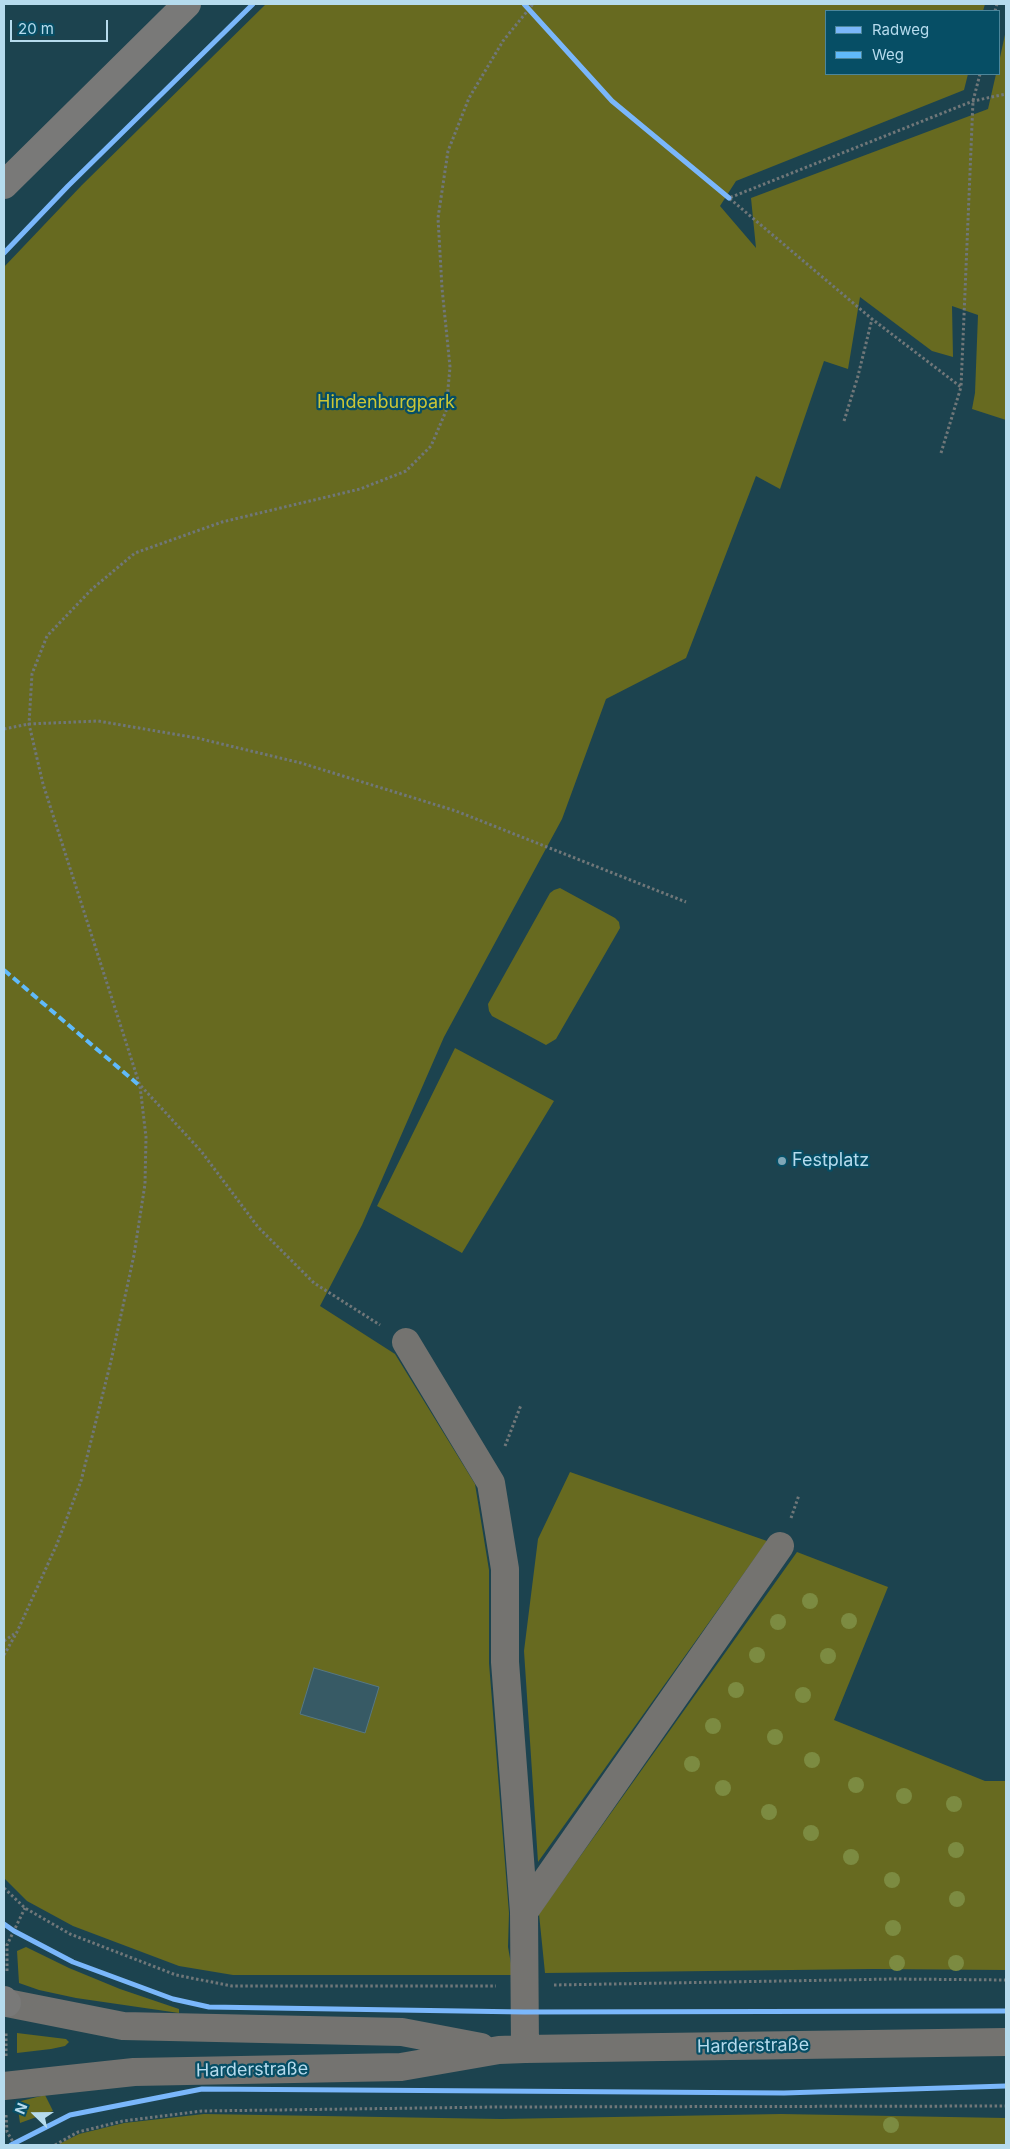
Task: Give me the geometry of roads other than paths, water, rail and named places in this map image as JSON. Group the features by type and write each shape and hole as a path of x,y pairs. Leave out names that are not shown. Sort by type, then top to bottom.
{"main road":[{"path":"4,185 188,4"}],"street":[{"path":"406,1342 491,1483 505,1570 505,1662 524,1912 512,2049"},
{"path":"524,1912 780,1546"},
{"name":"Harderstraße","path":"5,2002 123,2026 402,2032 512,2049"},
{"name":"Harderstraße","path":"4,2086 134,2072 401,2067 512,2049 1006,2042"}],"place":[{"name":"Festplatz","path":"782,1161"}],"park label":[{"name":"Hindenburgpark","path":"386,403"}]}
